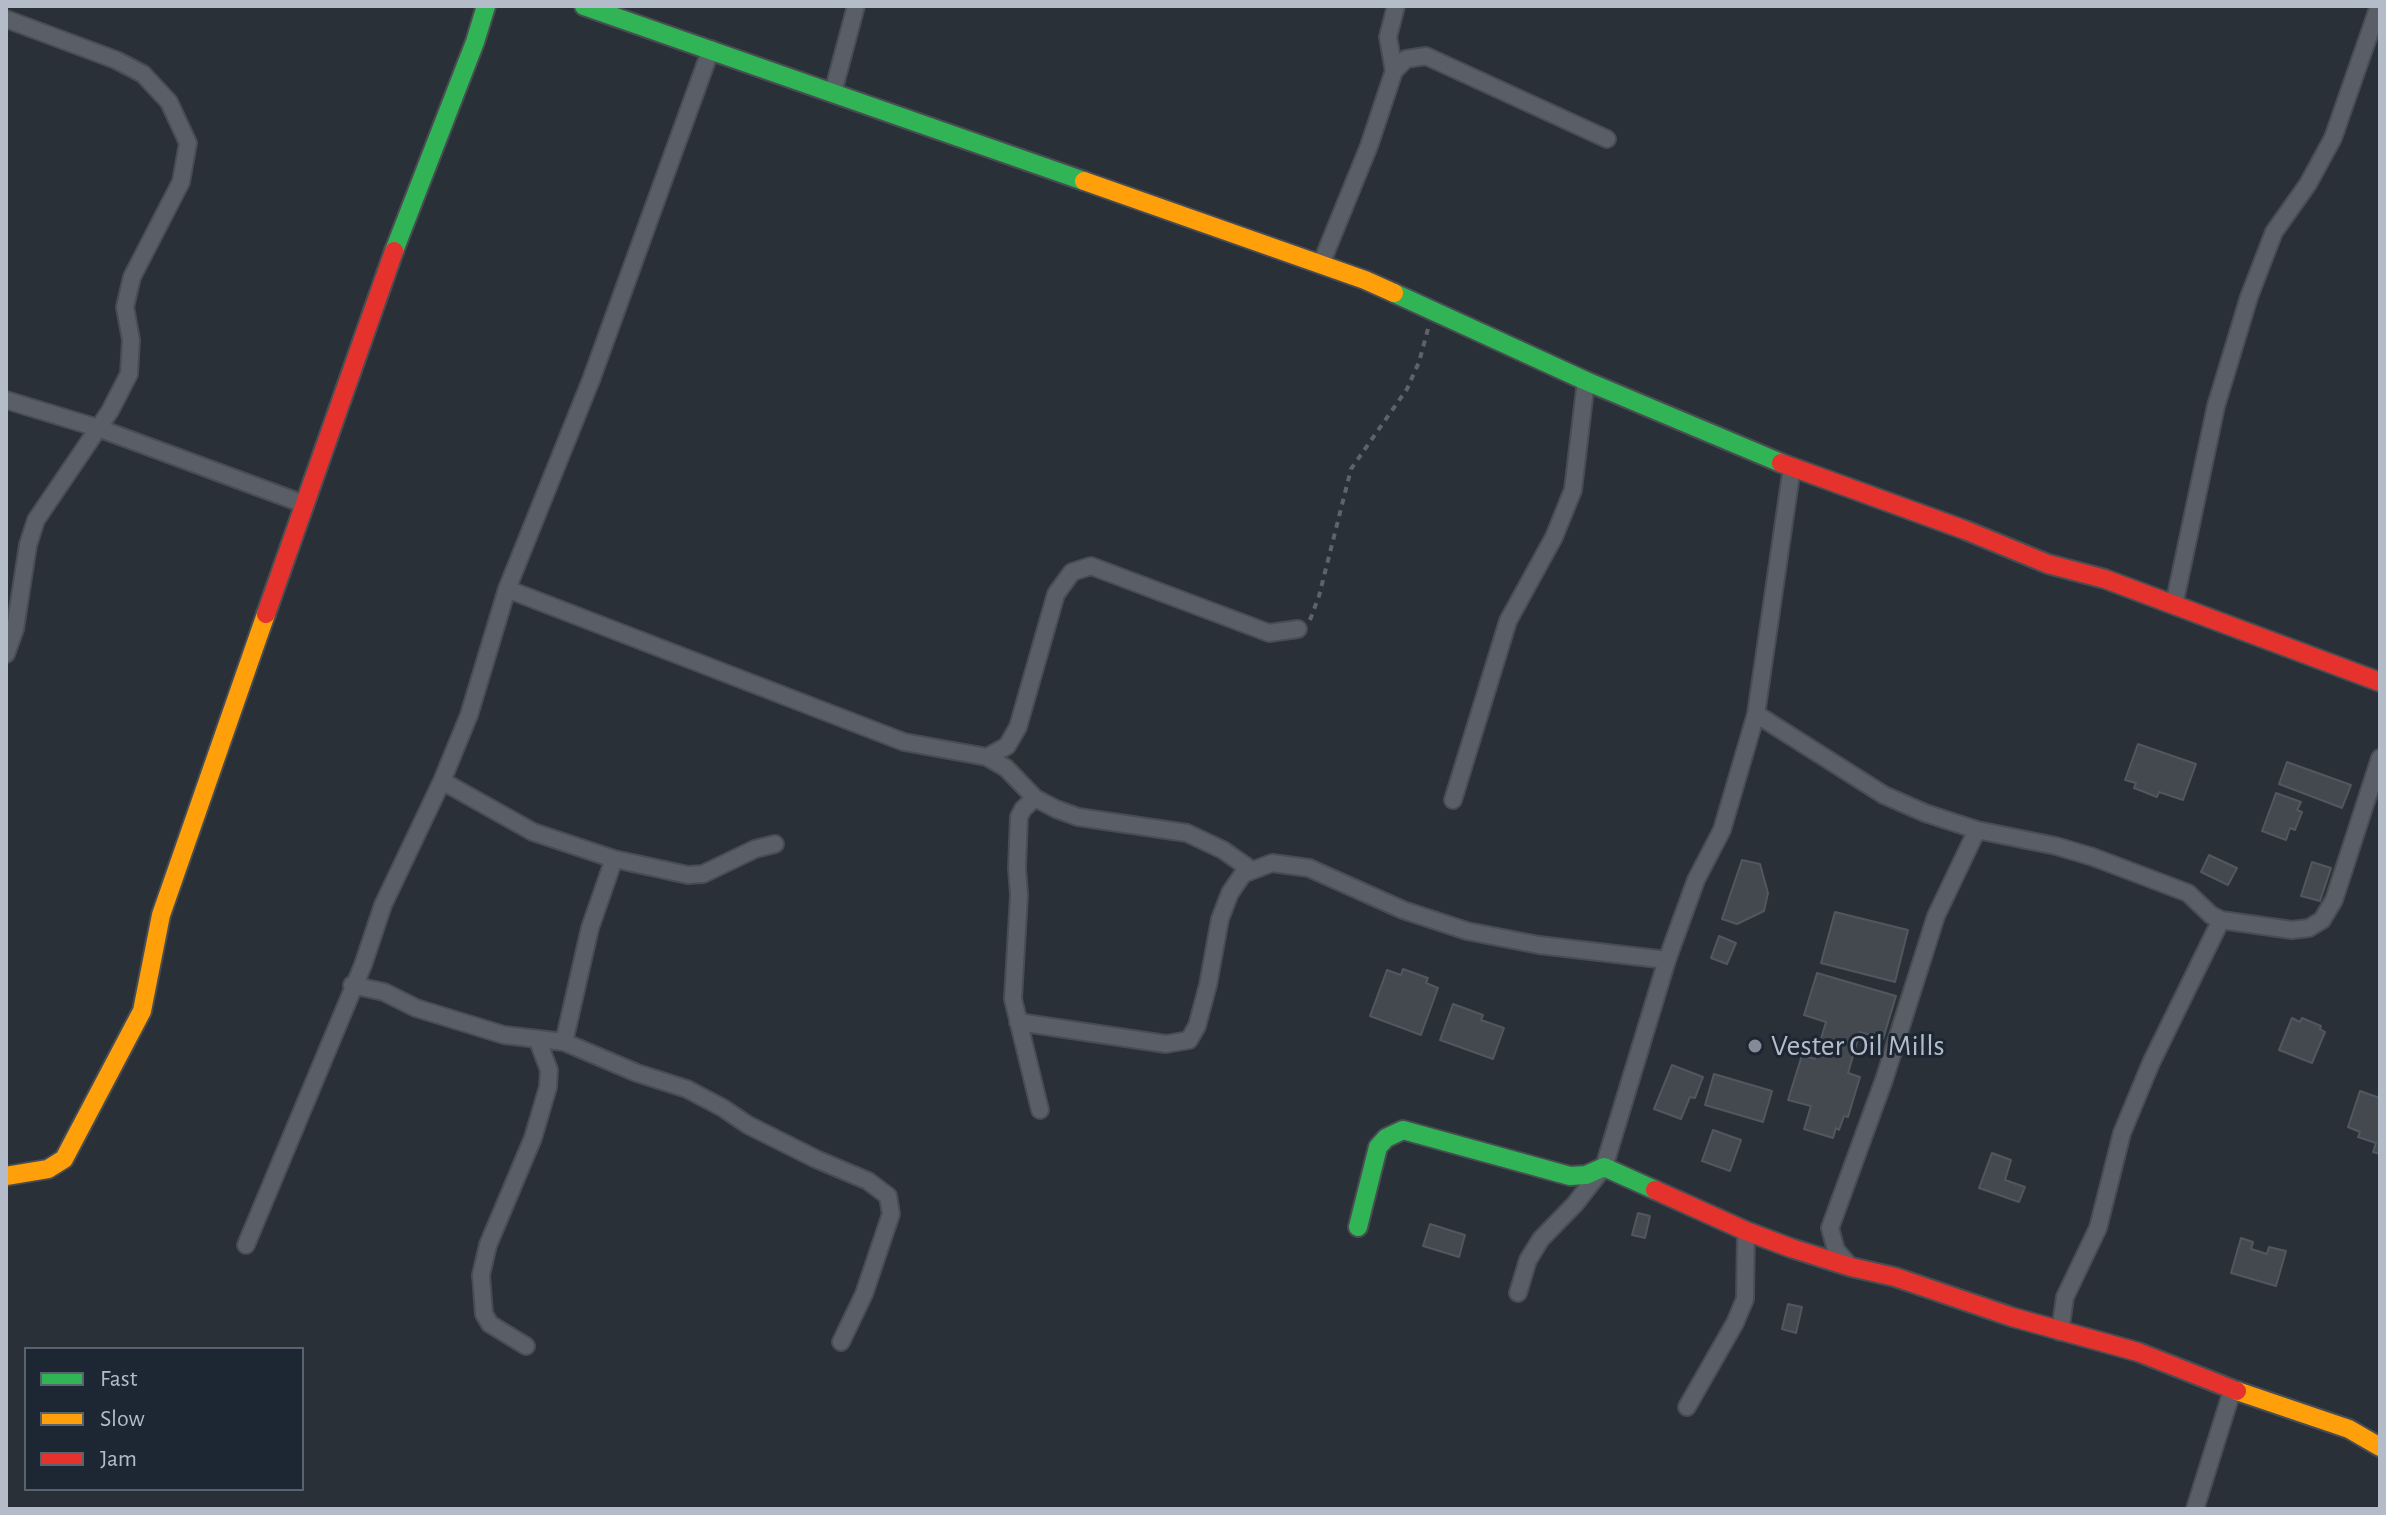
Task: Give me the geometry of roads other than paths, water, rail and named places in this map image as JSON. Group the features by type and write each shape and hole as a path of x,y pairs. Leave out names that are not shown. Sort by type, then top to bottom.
{"street":[{"path":"6,1176 48,1169 64,1159 142,1011 161,915 380,288 486,6"},
{"path":"584,6 1321,264 1433,309 1586,381 1792,467 2048,564 2105,579 2380,682"},
{"path":"833,92 856,6"},
{"path":"1394,71 1388,37 1396,6"},
{"path":"2174,605 2216,406 2249,297 2274,232 2308,184 2333,138 2379,6"},
{"path":"6,19 116,60 143,74 169,102 188,143 181,182 132,277 125,307 131,340 129,374 98,428 36,520 28,545 15,629 6,654"},
{"path":"246,1245 352,985 363,965 383,905 442,781 469,715 507,589 591,380 711,49"},
{"path":"1321,264 1369,146 1394,71 1406,59 1426,56 1607,139"},
{"path":"1453,800 1508,621 1554,537 1573,490 1586,381"},
{"path":"6,400 98,428 304,504"},
{"path":"1518,1293 1528,1260 1541,1239 1575,1204 1604,1167 1667,960 1696,880 1722,830 1756,714 1792,467"},
{"path":"987,757 1007,746 1018,727 1056,594 1072,572 1091,566 1269,633 1298,629"},
{"path":"507,589 904,742 987,757 1006,768 1035,798 1078,817 1187,833 1223,850 1250,869"},
{"path":"1756,714 1884,795 1925,813 1977,830 2056,846 2160,881 2188,893 2211,915 2221,920 2292,930 2309,928 2322,920 2334,900 2380,758"},
{"path":"442,781 533,832 614,859 688,875 703,874 755,849 775,844"},
{"path":"1035,798 1019,817 1019,895 1013,999 1040,1110"},
{"path":"1851,1267 1836,1250 1830,1228 1884,1080 1936,916 1977,830"},
{"path":"564,1042 590,928 614,859"},
{"path":"1018,1022 1166,1044 1189,1040 1197,1026 1208,985 1220,919 1236,881 1250,869 1272,863 1309,868 1403,910 1467,931 1539,945 1667,960"},
{"path":"2060,1332 2065,1297 2098,1228 2122,1133 2151,1063 2221,920"},
{"path":"352,985 384,992 457,1023 504,1035 564,1042 637,1073 687,1089 748,1125 868,1181 888,1196 891,1214 864,1294 841,1342"},
{"path":"526,1346 490,1324 484,1314 481,1275 488,1245 533,1138 548,1087 549,1070 538,1041"},
{"path":"1358,1227 1378,1147 1386,1138 1403,1130 1570,1176 1586,1175 1604,1167 1746,1231 2060,1332 2138,1352 2232,1391 2349,1429 2380,1447"},
{"path":"1687,1407 1735,1323 1745,1299 1746,1231"},
{"path":"2195,1509 2232,1391"}],"place":[{"name":"Vester Oil Mills","path":"1755,1046"}]}
